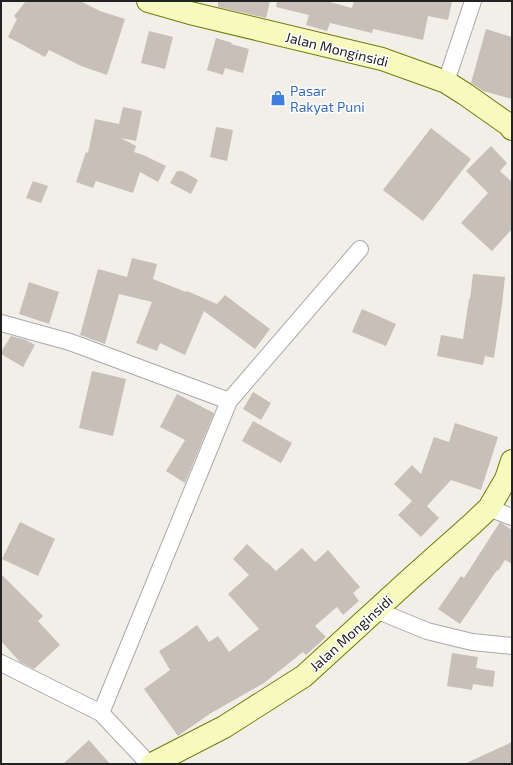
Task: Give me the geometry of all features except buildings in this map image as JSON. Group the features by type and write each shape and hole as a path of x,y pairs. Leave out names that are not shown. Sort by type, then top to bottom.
{"street":[{"name":"Jalan Monginsidi","path":"148,1 190,13 382,59 446,82 511,127"},
{"path":"446,82 473,1"},
{"path":"101,713 229,401 360,249"},
{"path":"1,323 70,342 229,401"},
{"name":"Jalan Monginsidi","path":"150,764 224,727 304,676 489,508 506,479 512,461"},
{"path":"489,508 512,517"},
{"path":"376,610 427,631 472,642 512,646"},
{"path":"1,663 101,713 150,764"}],"place":[{"name":"Pasar Rakyat Puni","path":"278,98"}]}
